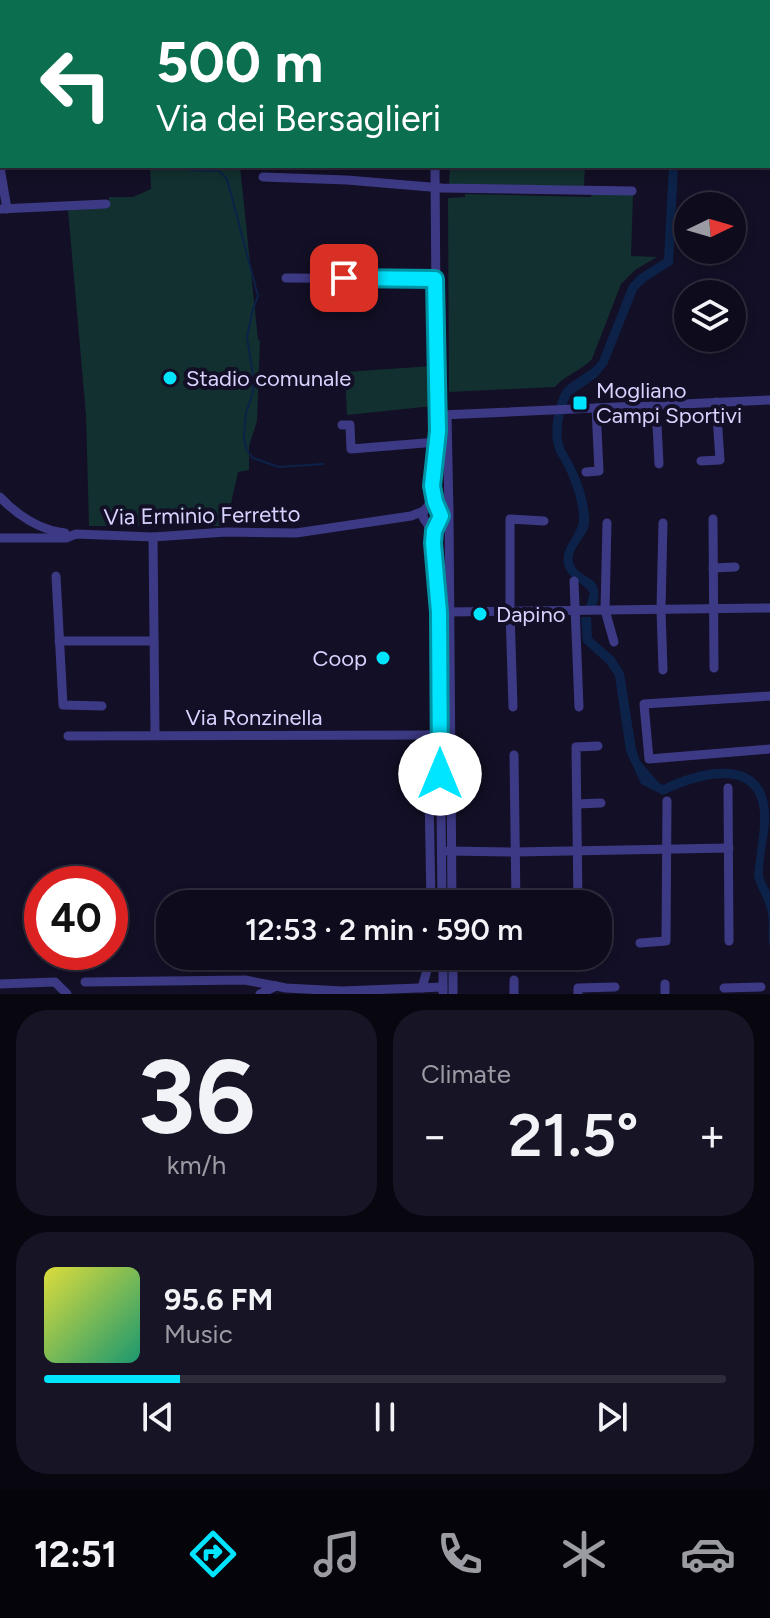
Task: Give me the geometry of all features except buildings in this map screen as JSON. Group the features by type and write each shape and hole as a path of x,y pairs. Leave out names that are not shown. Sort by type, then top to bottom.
{"street":[{"path":"0,168 4,209 106,204"},
{"path":"435,168 435,279 442,415 445,612 446,851 443,890"},
{"path":"263,177 436,187 632,191"},
{"path":"286,278 435,279"},
{"path":"442,415 770,400"},
{"path":"701,461 720,460 716,402"},
{"path":"656,405 659,464"},
{"path":"586,472 599,471 596,408"},
{"path":"442,415 428,514 445,612 440,735 450,890"},
{"path":"342,425 350,425 351,449 437,442"},
{"path":"0,497 14,511 44,528 76,534"},
{"path":"428,514 441,515 433,543"},
{"name":"Via Erminio Ferretto","path":"0,538 66,538 76,534 153,537 226,532 296,533 428,514"},
{"path":"513,707 510,519 544,521"},
{"path":"713,519 714,668"},
{"path":"607,523 605,610 614,642"},
{"path":"663,523 663,670"},
{"path":"153,537 155,732"},
{"path":"713,568 735,567"},
{"path":"56,576 63,705 102,706"},
{"path":"574,581 579,707"},
{"path":"445,612 770,608"},
{"path":"59,641 154,641"},
{"path":"770,696 644,704 649,759 770,749"},
{"path":"428,735 431,890"},
{"name":"Via Ronzinella","path":"68,736 440,735"},
{"path":"578,890 576,747 598,746"},
{"path":"514,755 516,890"},
{"path":"728,788 729,941"},
{"path":"640,943 666,941 667,801"},
{"path":"577,804 601,803"},
{"path":"446,851 729,848"},
{"path":"422,988 427,970"},
{"path":"453,970 453,994"},
{"path":"85,982 245,980 286,988 342,992 422,988 443,990"},
{"path":"514,980 514,994"},
{"path":"0,984 55,982 67,994"},
{"path":"260,994 276,986"},
{"path":"578,994 578,988 615,987"},
{"path":"724,988 761,987"}],"green space":[{"name":"Stadio comunale","path":"150,168 240,168 260,341 257,421 249,446 249,470 238,472 226,526 89,526 86,415 68,210 109,208 109,197 133,197 151,189"},
{"path":"450,168 585,168 584,186 449,184"},
{"path":"592,193 633,195 631,256 657,257 635,270 621,284 592,359 555,387 449,392 448,198 465,197 465,194 591,197"},
{"path":"432,366 433,406 347,415 345,372"}],"water":[{"path":"669,168 678,168 677,192 674,192 673,264 637,290 607,365 597,377 570,396 563,420 563,445 582,485 589,514 588,528 573,558 580,573 598,588 596,607 586,607 590,593 565,567 565,553 577,529 579,516 572,485 554,446 554,415 562,392 599,361 629,285 664,259"},
{"path":"581,617 591,617 592,638 614,657 624,673 636,749 640,761 659,783 663,785 712,769 729,769 744,772 757,780 765,794 769,821 763,875 770,892 770,948 767,909 754,876 760,821 756,796 748,785 736,779 706,780 663,795 641,784 626,751 615,676 583,642"}],"waterway":[{"path":"188,168 219,171 227,179 258,296 247,337 253,392 246,413 246,449 253,458 279,467 323,464"}],"place":[{"name":"Stadio comunale","path":"170,378"},
{"name":"Mogliano Campi Sportivi","path":"580,403"},
{"name":"Dapino","path":"480,614"},
{"name":"Coop","path":"383,658"}],"route":[{"path":"344,278 435,279 438,431 432,486 441,512 433,543 439,612 440,774"}]}
